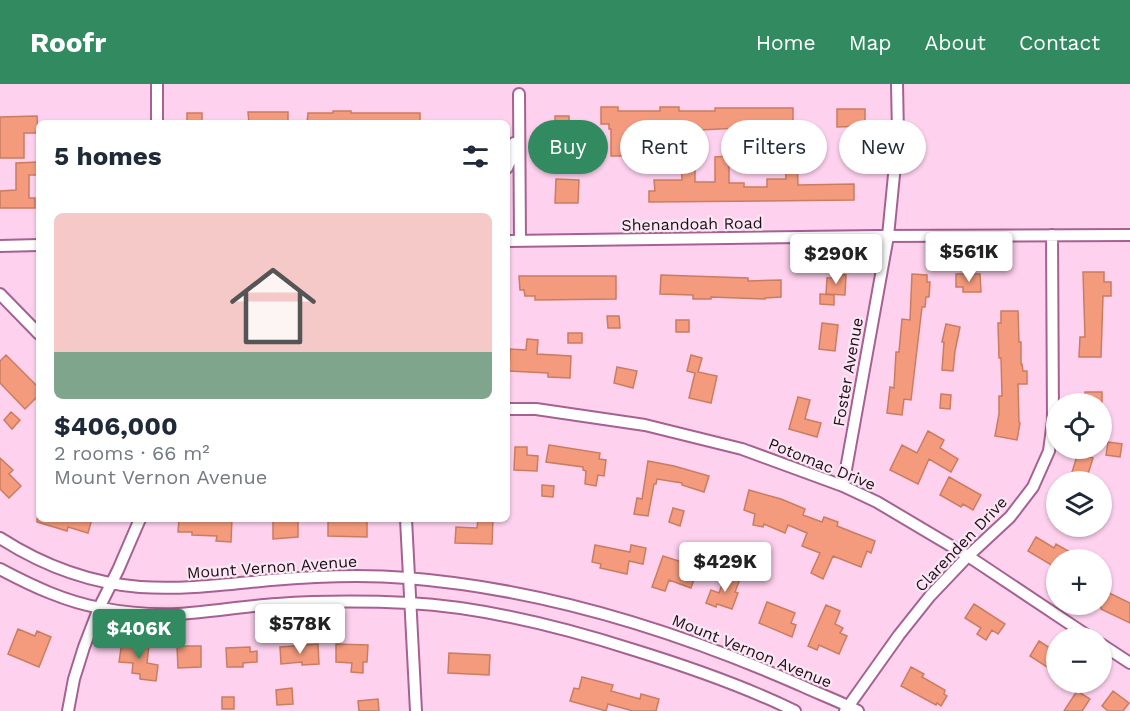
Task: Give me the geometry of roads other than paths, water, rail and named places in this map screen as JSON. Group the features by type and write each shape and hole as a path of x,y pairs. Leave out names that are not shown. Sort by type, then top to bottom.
{"street":[{"path":"157,84 157,120"},
{"name":"Foster Avenue","path":"843,486 888,236 898,134 897,84"},
{"path":"510,161 517,129 519,89"},
{"path":"519,89 520,241"},
{"name":"Clarenden Drive","path":"850,709 899,635 930,596 1010,517 1033,487 1050,451 1053,422 1052,235"},
{"name":"Shenandoah Road","path":"510,241 1130,235"},
{"path":"0,246 36,245"},
{"path":"0,294 36,331"},
{"name":"Potomac Drive","path":"510,409 536,409 645,425 742,449 843,486 877,502 968,556 1074,627"},
{"path":"68,711 74,679 84,647 99,608 139,522"},
{"path":"406,522 416,711"},
{"name":"Mount Vernon Avenue","path":"0,538 18,549 67,571 111,583 139,587 168,588 331,576 376,576 442,581 511,592 643,625 705,646 759,667 850,709"},
{"path":"0,569 30,585 63,597 99,608 127,612 176,614 323,602 409,603 503,615 604,640 702,672 795,711"},
{"path":"1112,651 1130,663"}]}
